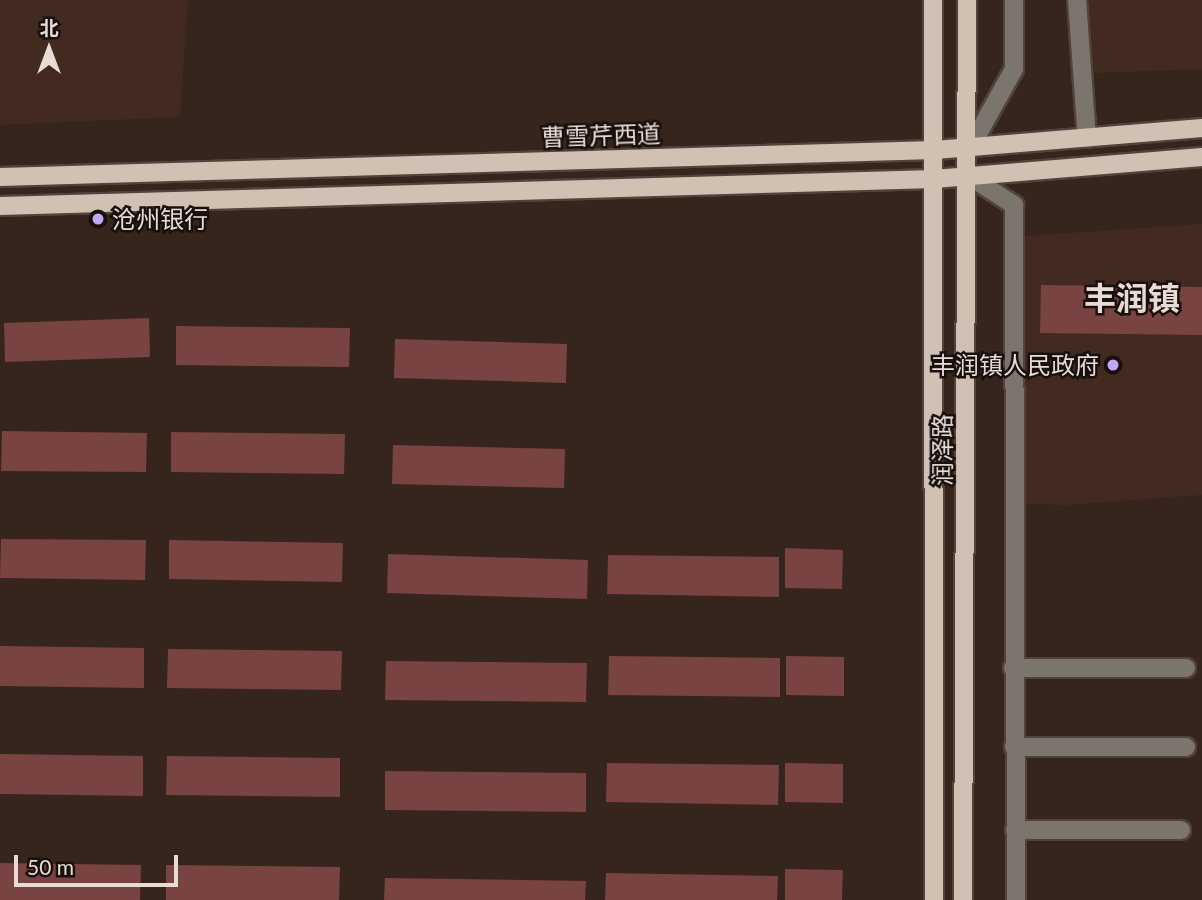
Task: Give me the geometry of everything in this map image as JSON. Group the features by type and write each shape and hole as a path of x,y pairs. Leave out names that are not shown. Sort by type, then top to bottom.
{"main road":[{"name":"润泽路","path":"933,0 934,900"},
{"name":"润泽路","path":"963,900 970,148 967,0"},
{"name":"曹雪芹西道","path":"0,177 935,150 1202,128"},
{"path":"0,206 934,179 1202,158"}],"street":[{"path":"970,148 1014,69 1014,0"},
{"path":"1077,0 1087,138"},
{"path":"969,176 1014,205 1013,668 1016,900"},
{"path":"1013,668 1186,668"},
{"path":"1014,747 1186,747"},
{"path":"1015,830 1181,830"}],"shaded area":[{"path":"0,0 188,0 180,117 0,125"},
{"path":"1068,0 1202,0 1202,69 1070,74"},
{"name":"丰润镇人民政府","path":"1202,224 1202,495 1065,505 1024,504 1025,236"}],"building":[{"name":"丰润镇人民政府","path":"1041,285 1202,287 1202,335 1040,333"},
{"path":"149,318 150,357 5,362 4,323"},
{"path":"176,326 350,328 349,367 176,365"},
{"path":"395,339 567,344 566,383 394,378"},
{"path":"2,431 147,433 146,472 1,471"},
{"path":"171,432 345,434 344,474 171,472"},
{"path":"393,445 565,449 564,488 392,484"},
{"path":"1,539 146,540 145,580 0,578"},
{"path":"169,540 343,543 342,582 169,579"},
{"path":"785,548 843,550 842,589 785,588"},
{"path":"388,554 588,560 587,599 387,593"},
{"path":"608,555 779,557 779,597 607,594"},
{"path":"0,646 144,648 144,688 0,686"},
{"path":"168,649 342,651 341,690 167,688"},
{"path":"609,656 780,658 780,697 608,695"},
{"path":"786,656 844,657 844,696 786,695"},
{"path":"386,661 587,663 586,702 385,700"},
{"path":"0,754 143,756 143,796 0,794"},
{"path":"167,756 340,758 340,797 166,795"},
{"path":"607,763 779,765 778,805 606,802"},
{"path":"785,763 843,764 843,803 785,802"},
{"path":"385,771 586,773 586,812 385,810"},
{"path":"0,863 141,865 140,900 0,900"},
{"path":"166,865 340,867 339,900 166,900"},
{"path":"785,869 843,870 842,900 785,900"},
{"path":"606,873 778,876 777,900 605,900"},
{"path":"385,878 586,881 585,900 384,900"}],"place":[{"name":"沧州银行","path":"98,219"},
{"name":"丰润镇人民政府","path":"1113,365"}],"district":[{"name":"丰润镇","path":"1132,298"}]}
